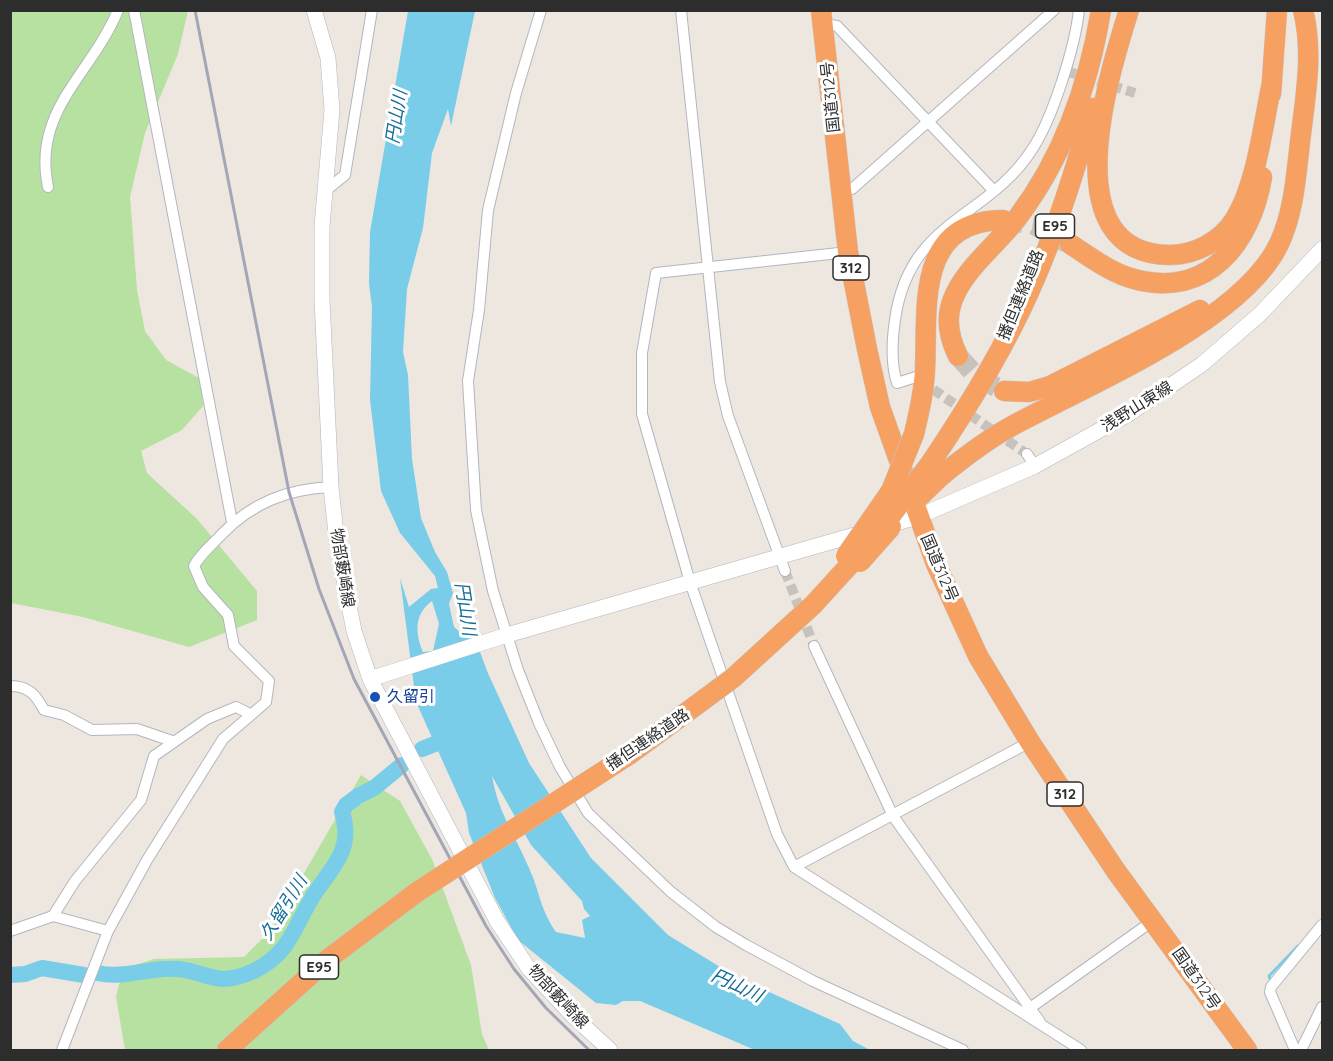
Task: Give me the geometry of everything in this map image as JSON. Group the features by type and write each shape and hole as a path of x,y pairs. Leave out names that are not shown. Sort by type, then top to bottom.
{"highway":[{"path":"1105,10 1109,36"},
{"path":"1105,10 1093,94 1097,165 1103,208 1113,227 1128,241 1147,251 1179,255 1210,244 1229,228 1236,218 1254,164 1272,83"},
{"path":"1093,94 1109,36 1126,10"},
{"path":"958,356 949,336 948,325 956,292 1029,202 1093,94 1126,10"},
{"path":"1070,244 1109,269 1144,281 1181,280 1219,263 1244,236 1258,202 1272,83 1277,10"},
{"path":"936,470 974,450 1011,426 1118,371 1202,322 1240,293 1273,255 1288,219 1297,163 1308,66 1307,31 1303,10"},
{"name":"国道312号","path":"822,17 848,252 880,407 918,517 978,656 1030,742 1116,871 1247,1050"},
{"name":"播但連絡道路","path":"227,1050 328,959 417,892 630,754 733,678 765,650 854,559 936,470 1030,289 1077,164 1093,94"},
{"path":"854,559 891,491 914,434 923,387 925,303 932,269 942,250 965,229 984,221 1003,220"},
{"path":"1004,390 1029,392 1063,380 1231,294 1258,272 1273,255"}],"main road":[{"name":"物部藪崎線","path":"314,10 328,58 332,110 325,191 322,300 331,487 345,592 354,631 370,679 497,921 529,969 572,1015 610,1050"},
{"name":"浅野山東線","path":"370,679 503,636 690,582 782,564 918,517 1127,415 1201,365 1259,315 1323,249"}],"street":[{"path":"48,187 45,157 54,116 70,85 112,24 118,10"},
{"path":"134,10 232,522"},
{"path":"325,191 345,175 372,10"},
{"path":"541,10 516,93 488,210 479,310 468,381 476,510 503,636 560,767 588,813 671,892 717,927 746,945 813,981 963,1050"},
{"path":"681,10 720,382 728,416 782,564"},
{"path":"841,192 852,189 1054,10"},
{"path":"916,377 897,384 894,374 894,326 897,305 906,278 915,260 929,243 951,222 1010,177 1033,148 1067,71 1079,10"},
{"path":"822,17 837,26 994,191"},
{"path":"848,252 656,273 642,353 642,414 690,582 777,834 794,867 1081,1050"},
{"path":"62,1050 108,931 196,779 223,739 266,702 269,681 234,646 228,615 203,587 194,566 200,555 232,522 278,496 307,488 331,487"},
{"path":"814,646 893,816 1041,1024"},
{"path":"10,686 20,686 33,692 44,710 64,715 92,730 137,729 172,741"},
{"path":"53,916 75,882 141,801 154,756 172,741 207,719 236,706 250,714"},
{"path":"794,867 1030,742"},
{"path":"10,931 53,916 108,931"},
{"path":"1030,1008 1154,920"},
{"path":"1295,1050 1270,992 1278,978 1323,925"},
{"path":"1301,1050 1323,1007"}],"green space":[{"path":"10,11 188,11 178,54 145,133 130,197 137,290 145,331 166,360 201,379 203,406 182,430 141,451 147,473 197,519 257,591 257,620 189,647 83,617 11,603"},
{"path":"361,775 400,801 432,859 471,965 482,1034 489,1050 125,1050 116,997 123,969 154,959 244,957 271,930"}],"water":[{"name":"円山川","path":"408,11 475,11 451,126 448,109 432,153 423,228 407,289 403,352 408,375 412,459 421,518 435,552 447,572 453,593 449,604 454,627 462,634 460,607 465,611 487,671 529,763 591,858 668,935 738,978 840,1024 853,1041 870,1050 755,1050 640,1001 623,1001 616,1005 596,1003 518,940 495,898 469,833 466,813 416,702 400,578 409,607 431,589 438,588 435,576 400,533 381,491 370,400 372,307 369,283 370,232","holes":["432,601 439,624 433,651 423,652 418,638 419,618","492,776 531,845 582,901 584,909 590,916 582,920 585,938 556,932 551,924 529,868 503,812"]}],"waterway":[{"name":"久留引川","path":"422,749 455,736"},
{"name":"久留引川","path":"97,973 118,975 178,969 227,979 247,974 267,963 277,955 292,936 309,902 341,854 345,835 342,812 346,805 374,788 402,765"},
{"path":"1270,979 1269,976 1298,946"},
{"name":"久留引川","path":"10,975 25,974 42,968 84,975"}],"tunnel":[{"path":"1069,72 1135,93"},
{"path":"1003,220 1034,225 1067,243"},
{"path":"958,356 978,378 1004,391"},
{"path":"921,381 1027,454"},
{"path":"785,571 814,646"}],"railway":[{"path":"195,10 289,492 319,589 354,679 486,926 514,969 546,1008 589,1050"}],"place":[{"name":"久留引","path":"375,697"}]}
